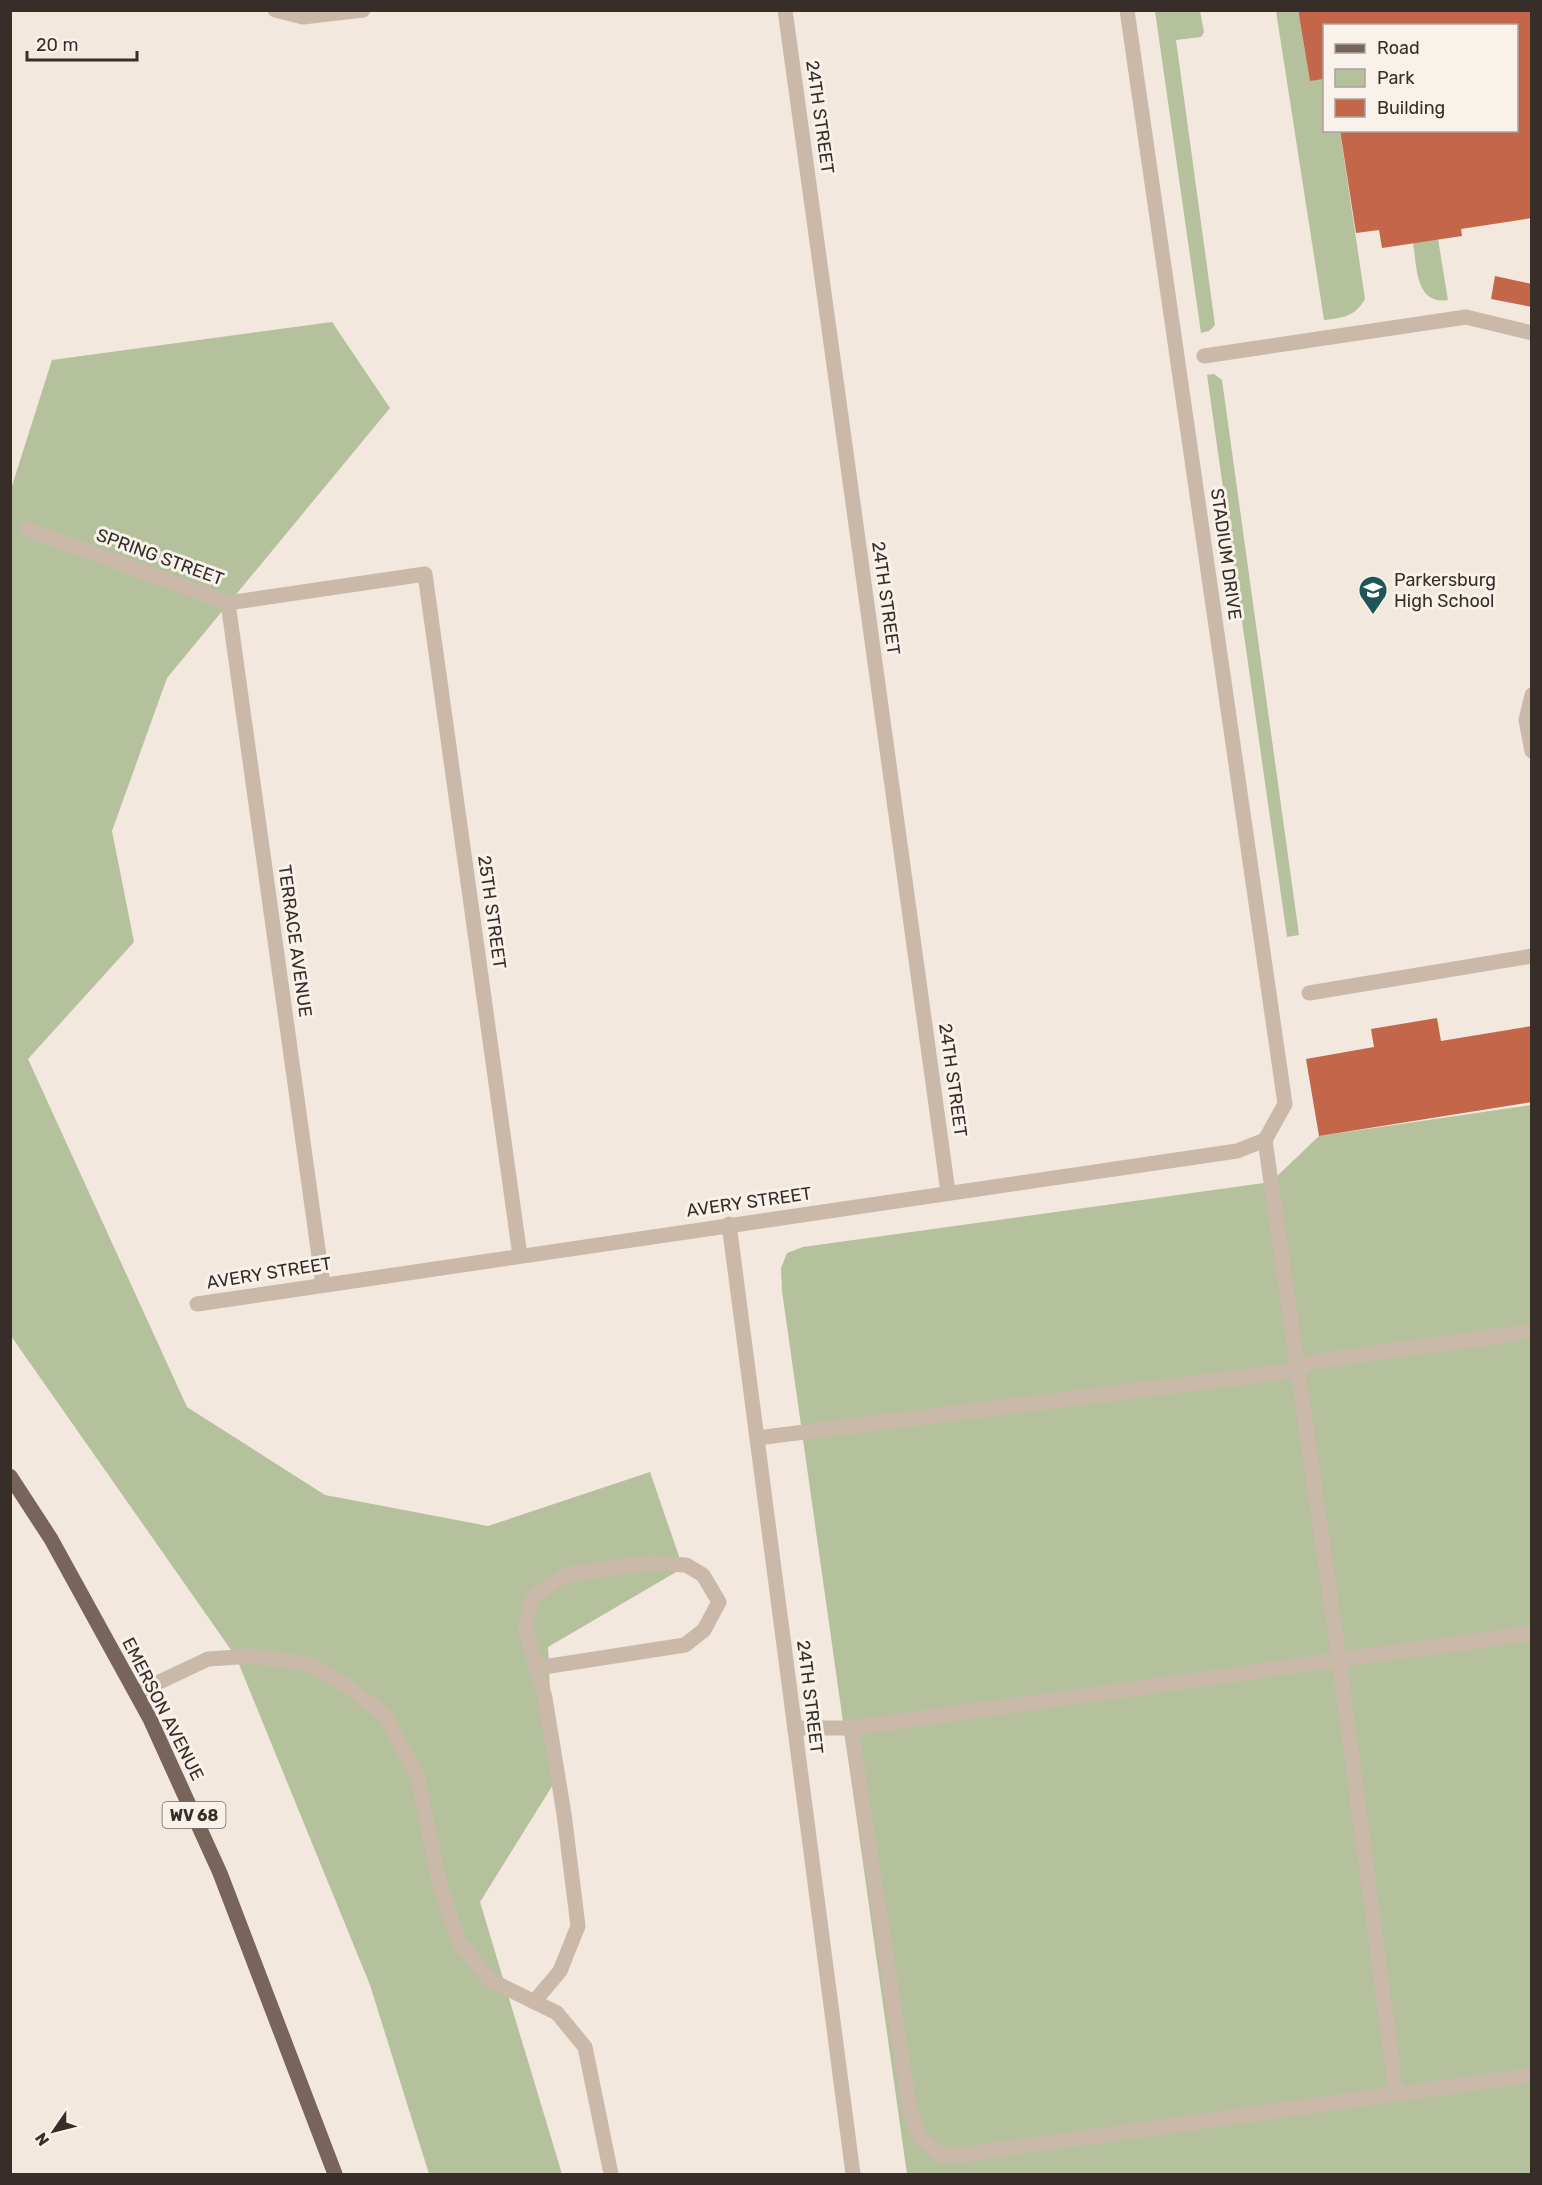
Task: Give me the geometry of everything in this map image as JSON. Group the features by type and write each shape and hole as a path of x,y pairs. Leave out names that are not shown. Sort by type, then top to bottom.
{"main road":[{"name":"EMERSON AVENUE","path":"10,1476 51,1539 150,1719 220,1873 334,2175"}],"street":[{"path":"275,10 303,17 363,10"},
{"name":"24TH STREET","path":"785,10 948,1192"},
{"name":"STADIUM DRIVE","path":"1127,10 1285,1104 1265,1140"},
{"path":"1204,356 1466,317 1532,333"},
{"name":"SPRING STREET","path":"27,529 228,603 425,574"},
{"name":"25TH STREET","path":"425,574 520,1256"},
{"name":"TERRACE AVENUE","path":"228,603 322,1285"},
{"path":"1532,695 1526,720 1532,751"},
{"path":"1309,993 1532,956"},
{"path":"1265,1140 1339,1659 1396,2093"},
{"name":"AVERY STREET","path":"197,1304 1237,1151 1265,1140"},
{"name":"24TH STREET","path":"729,1224 853,2175"},
{"path":"757,1438 1299,1370 1312,1362 1532,1331"},
{"path":"534,2002 560,1971 578,1926 545,1698 525,1627 533,1597 565,1575 650,1563 686,1565 703,1575 719,1602 704,1630 685,1645 537,1668"},
{"path":"795,1728 851,1728 1532,1633"},
{"path":"136,1693 208,1659 254,1656 309,1664 344,1684 384,1714 417,1775 440,1885 458,1940 490,1980 557,2013 585,2047 611,2175"},
{"path":"851,1728 910,2110 919,2136 941,2155 961,2155 1532,2075"}],"green space":[{"path":"1155,11 1200,11 1204,32 1201,37 1176,40 1215,325 1209,331 1201,333"},
{"path":"1276,11 1298,11 1310,80 1323,79 1323,132 1340,132 1365,299 1357,310 1348,316 1324,320"},
{"path":"1438,239 1448,300 1437,300 1429,296 1423,290 1417,272 1413,243"},
{"path":"332,322 390,408 167,678 112,831 134,942 28,1059 187,1407 325,1495 488,1526 650,1472 683,1568 548,1647 554,1783 480,1902 562,2174 429,2174 370,1985 236,1657 11,1336 11,489 52,360"},
{"path":"1214,374 1222,380 1299,935 1287,937 1207,375"},
{"path":"1531,1105 1531,2174 907,2174 782,1291 781,1268 787,1253 803,1247 1271,1182 1319,1136"}],"building":[{"path":"1298,10 1532,10 1532,218 1461,229 1462,236 1382,248 1379,230 1356,233 1340,132 1518,132 1518,24 1323,24 1323,79 1310,81"},
{"path":"1495,276 1532,284 1532,307 1491,299"},
{"path":"1437,1018 1441,1041 1532,1026 1532,1102 1319,1136 1306,1059 1374,1047 1371,1029"}],"place":[{"name":"Parkersburg High School","path":"1373,616"}]}
